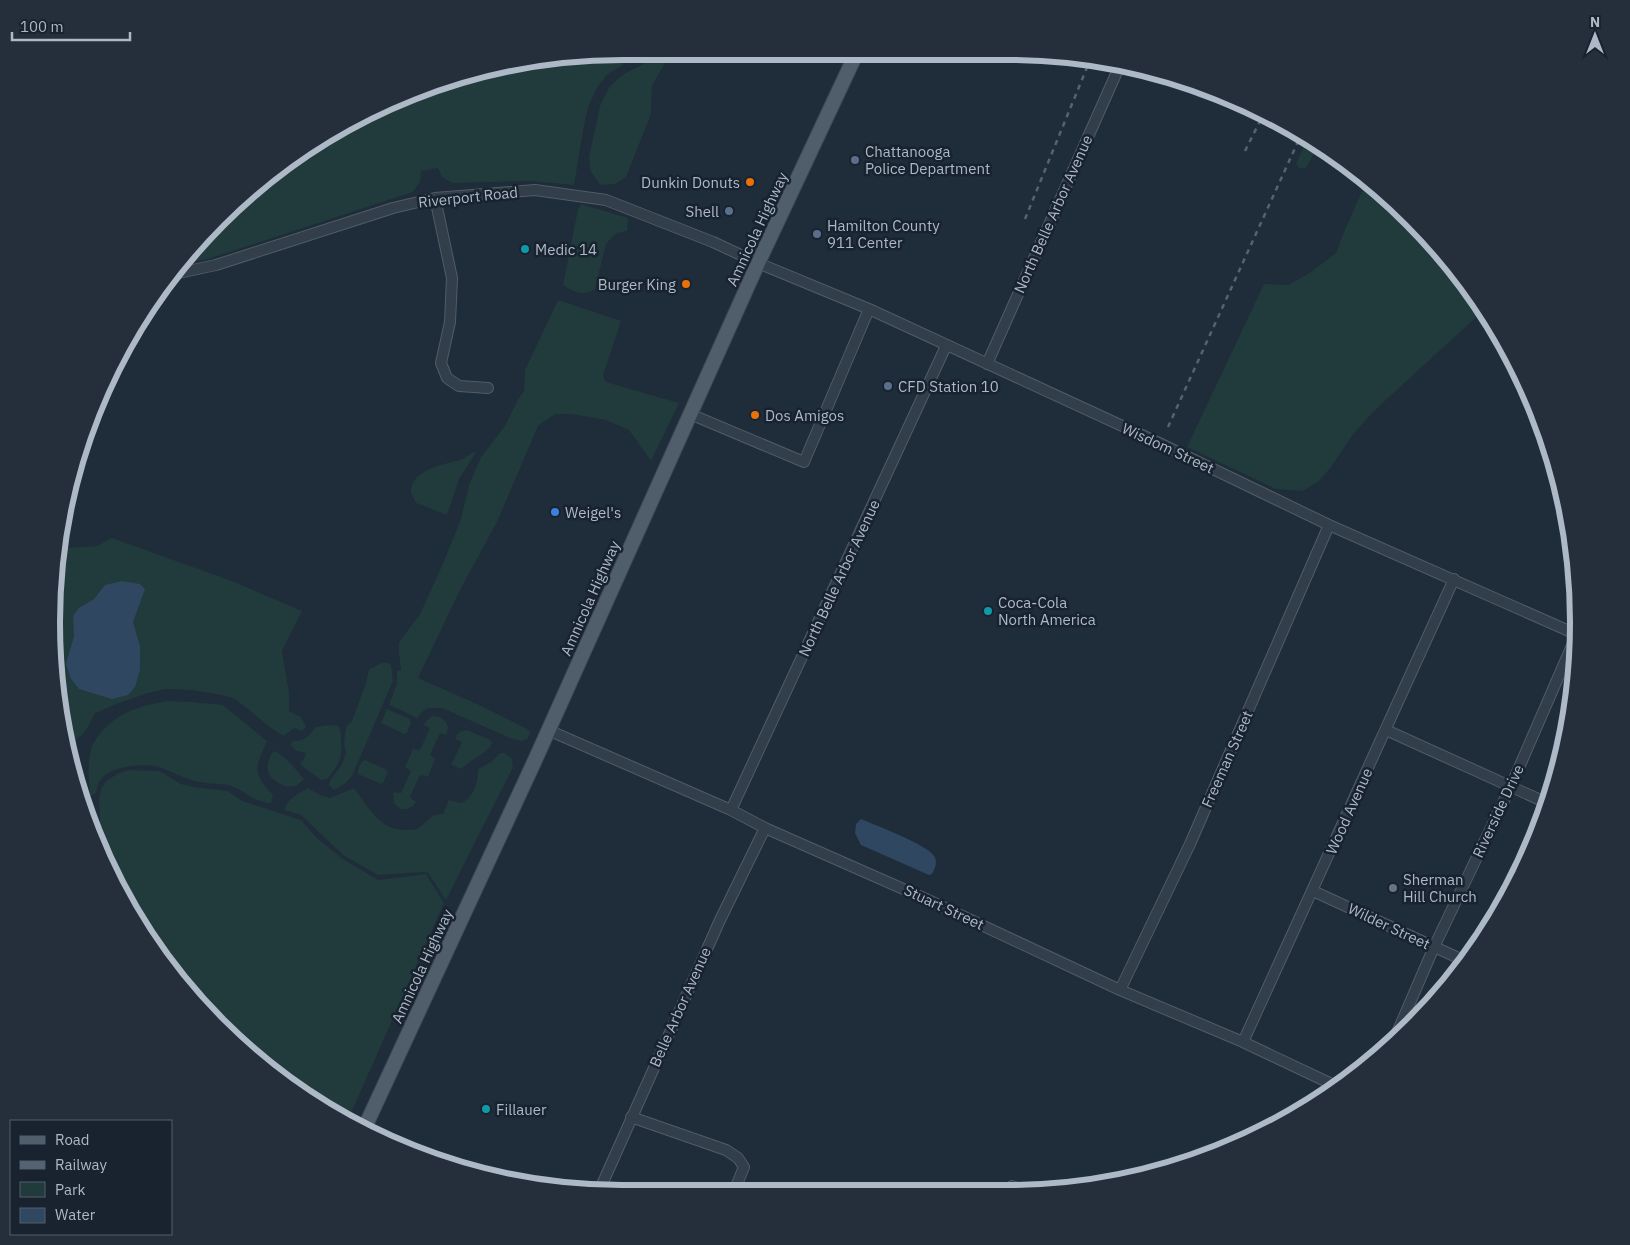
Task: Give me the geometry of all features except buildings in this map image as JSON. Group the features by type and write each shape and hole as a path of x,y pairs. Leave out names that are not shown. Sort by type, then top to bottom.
{"main road":[{"name":"Amnicola Highway","path":"367,1123 548,730 758,263 853,60"}],"street":[{"name":"North Belle Arbor Avenue","path":"987,364 1117,71"},
{"name":"Riverport Road","path":"183,272 216,265 393,208 436,198 535,190 606,200 691,233 758,263"},
{"path":"436,198 452,278 450,322 441,363 447,378 459,386 488,388"},
{"name":"Wisdom Street","path":"758,263 869,309 1157,442 1329,525 1570,632"},
{"path":"690,414 804,462 869,309"},
{"name":"North Belle Arbor Avenue","path":"731,810 946,346"},
{"name":"Freeman Street","path":"1120,990 1190,844 1329,525"},
{"name":"Wood Avenue","path":"1243,1042 1454,579"},
{"name":"Riverside Drive","path":"1401,1024 1434,947 1511,786 1569,653"},
{"name":"Stuart Street","path":"548,730 731,810 765,828 926,899 1120,990 1243,1042 1330,1083"},
{"path":"1386,730 1541,800"},
{"name":"Belle Arbor Avenue","path":"602,1184 716,929 765,828"},
{"name":"Wilder Street","path":"1313,891 1459,958"},
{"path":"631,1117 726,1150 738,1158 744,1167 736,1185"}],"green space":[{"path":"631,60 608,74 598,86 589,105 574,185 532,181 453,183 442,177 438,168 421,171 420,182 413,192 208,259 191,262 225,225 280,176 341,135 374,118 407,103 477,79 549,65 586,61"},
{"path":"649,60 667,60 652,86 651,114 626,177 615,184 600,185 590,170 589,157 600,106 610,86 624,74"},
{"path":"1304,145 1315,152 1306,168 1299,168 1296,164"},
{"path":"1364,188 1405,225 1430,252 1454,280 1478,315 1375,410 1354,433 1319,481 1303,491 1276,489 1187,447 1264,284 1288,285 1311,272 1336,253"},
{"path":"581,204 628,218 627,231 616,233 606,244 595,289 586,293 575,291 563,285 578,209"},
{"path":"558,300 621,321 603,375 606,382 679,403 651,461 629,430 606,420 571,414 555,414 538,426 497,522 460,590 418,678 529,730 530,733 527,739 521,741 442,708 428,708 417,718 389,705 397,683 397,671 401,670 399,642 420,614 441,568 461,519 469,485 481,457 505,426 524,391 525,370"},
{"path":"477,451 459,479 447,515 416,503 411,493 412,485 416,479 429,469 462,459"},
{"path":"112,538 232,581 302,611 282,651 289,692 289,711 301,717 306,727 302,731 294,728 283,736 235,699 192,690 166,689 116,704 94,714 85,731 73,741 61,659 61,586 65,549 65,547 97,546"},
{"path":"382,663 389,663 391,665 393,681 352,776 346,783 334,790 329,785 331,779 341,766 346,753 344,743 346,727 352,721 369,669"},
{"path":"166,701 223,705 267,741 258,764 258,770 262,781 273,795 271,803 254,799 229,785 203,783 159,767 146,765 130,766 109,773 101,780 96,793 90,797 90,756 93,744 99,735 124,714 140,707"},
{"path":"387,709 410,719 411,723 407,733 404,734 381,723"},
{"path":"432,716 443,719 447,724 448,731 446,735 440,733 430,755 435,759 428,777 420,775 410,797 416,802 408,809 402,809 394,803 393,792 401,793 411,771 405,767 413,749 420,750 430,728 424,724"},
{"path":"339,726 341,754 334,770 327,779 321,780 300,763 306,753 297,751 290,744 293,741 306,738 315,727"},
{"path":"467,730 491,740 492,744 486,751 462,769 451,765 462,742 455,739 459,733"},
{"path":"273,751 286,759 304,779 296,786 287,787 271,778 268,764"},
{"path":"500,753 505,753 512,759 513,767 446,900 428,873 378,875 343,855 301,815 284,810 291,799 308,788 330,798 354,788 375,816 388,826 406,830 416,829 432,817 443,814 449,800 462,803 470,797 477,779 478,769 491,762"},
{"path":"365,760 387,770 388,772 383,783 381,784 358,774 362,762"},
{"path":"129,770 160,771 181,784 228,791 242,801 301,820 317,838 343,859 378,880 426,874 444,903 350,1115 280,1069 252,1045 200,993 176,965 155,935 135,904 100,831 99,798 102,787 107,780"}],"water":[{"path":"122,581 140,584 145,589 133,622 140,646 140,670 135,687 128,695 112,699 79,689 71,679 66,664 74,636 73,616 79,608 94,599 105,585"},
{"path":"861,819 889,830 930,851 936,860 932,874 929,875 861,845 855,833 856,824"}],"railway":[{"path":"1025,219 1088,66"},
{"path":"1245,151 1260,120"},
{"path":"1168,427 1298,141"}],"place":[{"name":"Chattanooga Police Department","path":"855,160"},
{"name":"Dunkin Donuts","path":"750,182"},
{"name":"Shell","path":"729,211"},
{"name":"Hamilton County 911 Center","path":"817,234"},
{"name":"Medic 14","path":"525,249"},
{"name":"Burger King","path":"686,284"},
{"name":"CFD Station 10","path":"888,386"},
{"name":"Dos Amigos","path":"755,415"},
{"name":"Weigel's","path":"555,512"},
{"name":"Coca-Cola North America","path":"988,611"},
{"name":"Sherman Hill Church","path":"1393,888"},
{"name":"Fillauer","path":"486,1109"}]}
